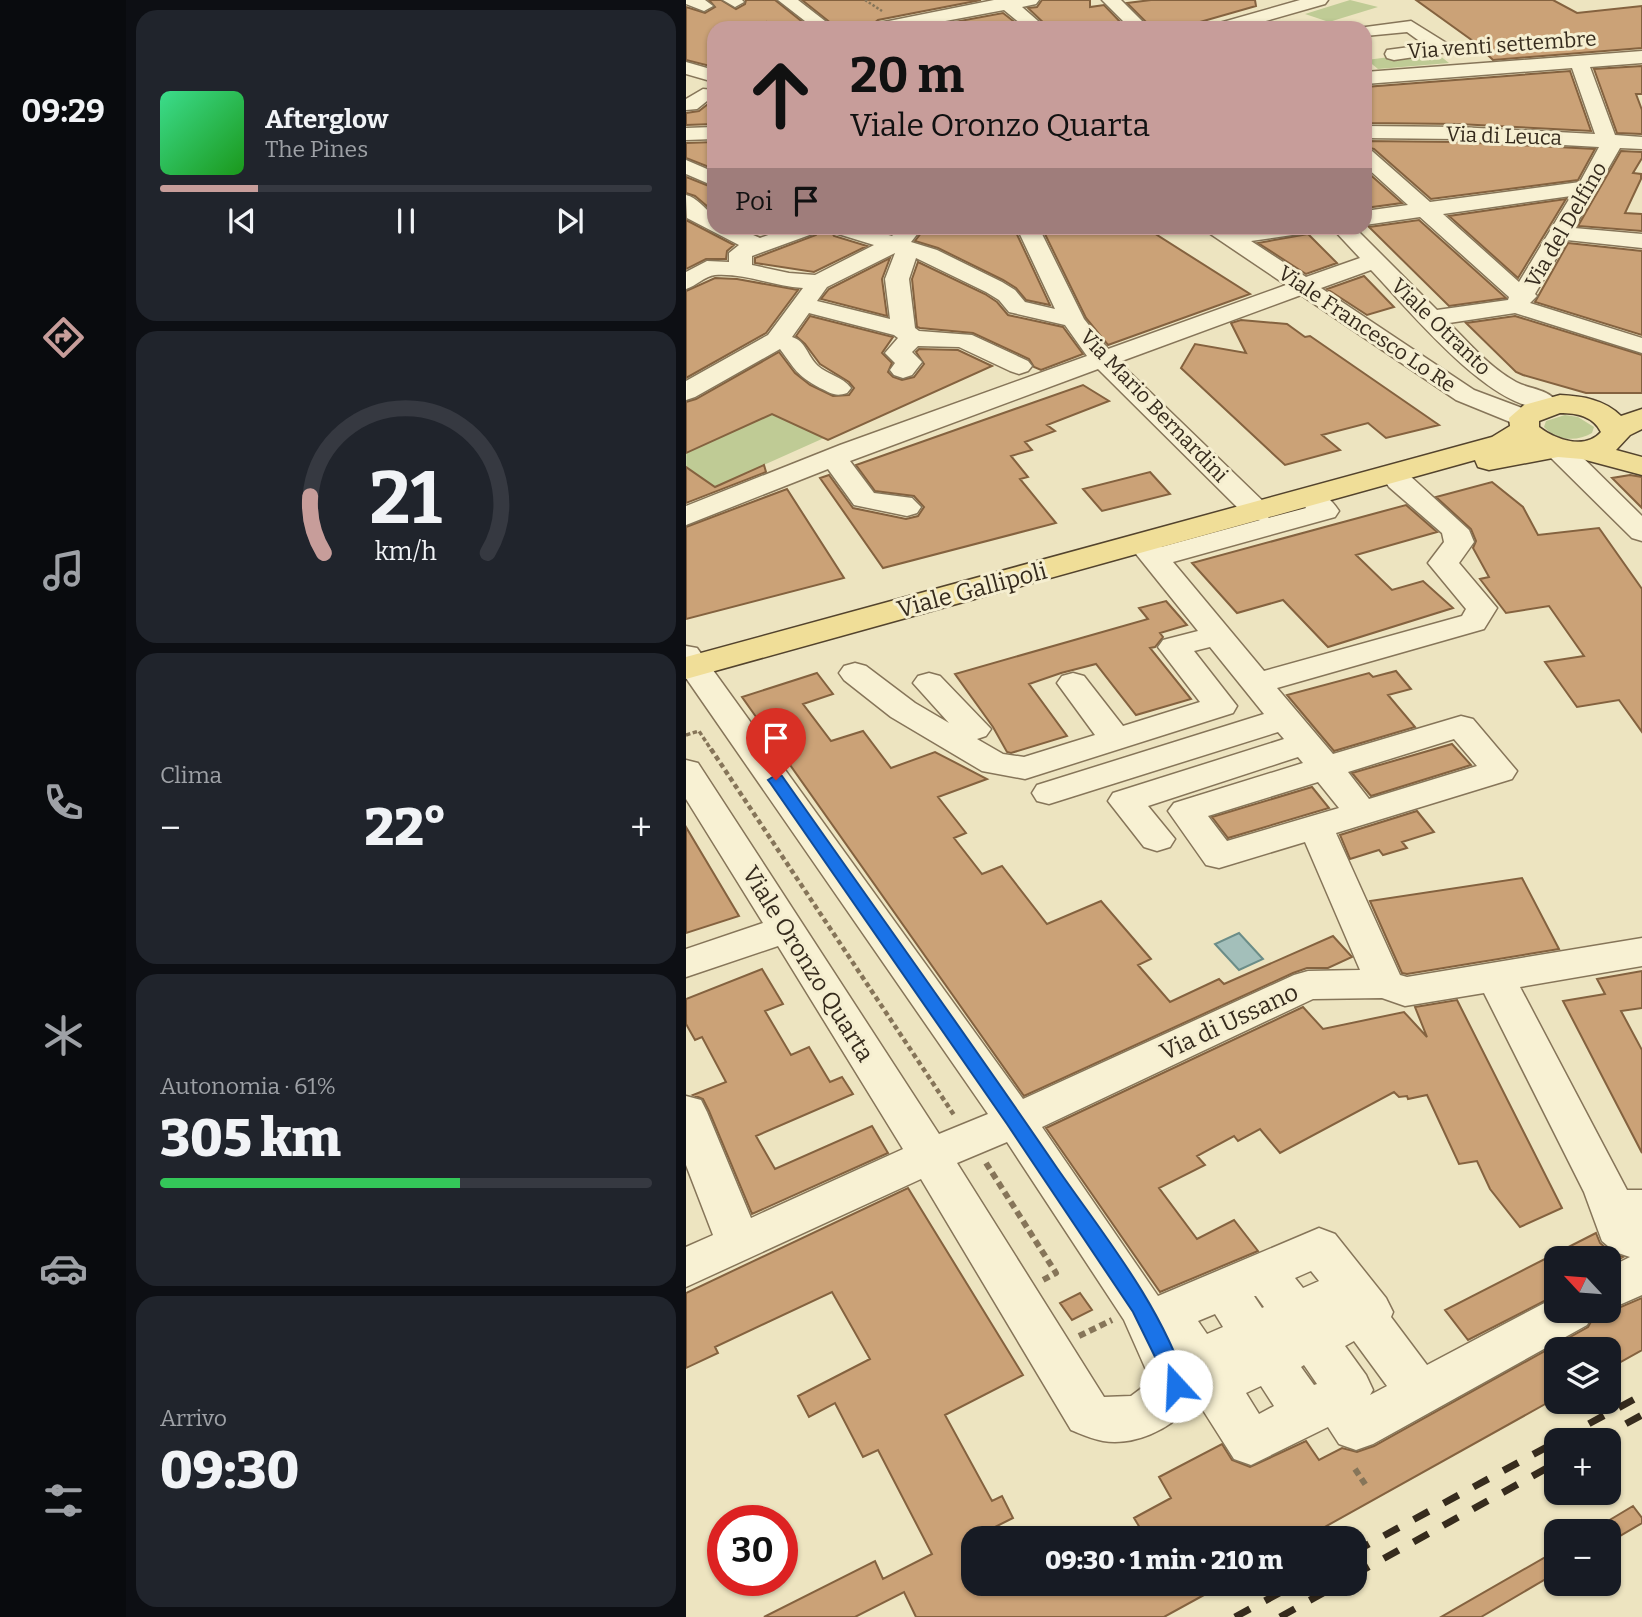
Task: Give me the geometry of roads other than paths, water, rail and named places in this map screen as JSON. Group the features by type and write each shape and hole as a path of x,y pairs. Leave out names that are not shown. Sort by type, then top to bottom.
{"main road":[{"name":"Viale Gallipoli","path":"689,663 997,591 1149,551 1285,501 1502,443 1540,407 1553,405"},
{"path":"1553,405 1591,409 1614,423 1642,466"},
{"path":"1525,424 1536,441 1616,429"},
{"name":"Viale Gallipoli","path":"1258,512 1315,501 1616,429"},
{"path":"1616,429 1642,459"}],"street":[{"path":"788,0 816,21"},
{"path":"929,21 1006,2 1030,0"},
{"path":"1111,0 1133,21"},
{"path":"1246,21 1319,0"},
{"path":"1006,2 1029,21"},
{"path":"886,7 907,21"},
{"path":"1372,30 1411,26 1442,48 1378,56"},
{"name":"Via venti settembre","path":"1372,77 1642,57"},
{"name":"Via del Delfino","path":"1431,318 1521,301 1610,149 1579,62"},
{"path":"686,68 707,74"},
{"path":"690,105 703,95 707,95"},
{"name":"Via di Leuca","path":"1372,132 1642,143"},
{"path":"686,134 707,133"},
{"path":"1372,162 1515,291 1521,301 1642,346"},
{"path":"1372,217 1588,187"},
{"path":"686,201 695,213 707,220"},
{"path":"1560,233 1642,242"},
{"path":"735,235 759,246"},
{"path":"741,269 740,253 788,235"},
{"path":"868,235 899,244 939,261 1007,295 1017,307 1073,320"},
{"name":"Via Mario Bernardini","path":"1032,235 1073,320 1103,359 1258,512"},
{"name":"Viale Francesco Lo Re","path":"1229,235 1465,394 1525,424"},
{"name":"Viale Otranto","path":"1349,235 1497,381 1553,405"},
{"path":"689,279 707,268 741,269 776,277 819,282 899,244"},
{"path":"899,244 897,279 907,334 897,353 909,362 902,370"},
{"path":"686,516 1046,379 1373,261"},
{"path":"758,295 776,277"},
{"path":"686,392 777,340 819,282"},
{"path":"805,304 907,334 963,340 1046,379"},
{"path":"777,340 791,344 803,365 814,376 830,380 838,388"},
{"path":"842,455 856,437 1019,366"},
{"path":"1616,429 1642,532"},
{"path":"842,455 864,499 870,502 891,501 906,507"},
{"path":"1255,684 1473,622 1482,608 1443,563 1460,542 1455,530 1399,481"},
{"path":"1315,501 1325,511 1149,551 1362,813"},
{"path":"1216,636 1174,647 1230,719"},
{"path":"689,663 1014,1119 1144,1314 1251,1443 1330,1401"},
{"path":"855,673 903,710 994,763 1025,768 1116,739 1230,719 1303,743"},
{"path":"929,682 974,729"},
{"path":"1073,684 1116,739"},
{"path":"1049,793 1230,719"},
{"path":"1157,839 1125,800 1303,743 1461,726 1500,771 1219,856 1186,811 1303,743"},
{"name":"Viale Oronzo Quarta","path":"686,771 930,1156 1060,1346 1088,1415 1106,1423 1131,1419 1168,1398 1197,1377 1356,1301"},
{"path":"1316,827 1385,984"},
{"path":"686,963 785,930"},
{"name":"Via di Ussano","path":"1014,1119 1028,1115 1308,985 1385,984 1405,992 1642,952"},
{"path":"1496,977 1629,1213"},
{"path":"686,1112 739,1244"},
{"path":"686,1268 1014,1119"},
{"path":"1144,1314 1244,1280 1319,1247 1409,1378"},
{"path":"1621,1284 1642,1272"},
{"path":"1244,1280 1304,1326 1330,1401"},
{"path":"1244,1280 1261,1347 1330,1401 1356,1428 1409,1378 1544,1322"}],"water":[{"path":"1239,933 1263,959 1239,970 1215,944"}],"railway":[{"path":"1581,1428 1642,1395"},
{"path":"1618,1428 1642,1415"},
{"path":"1367,1545 1544,1449"},
{"path":"1367,1568 1544,1470"},
{"path":"1235,1617 1274,1596"},
{"path":"1280,1617 1318,1596"}]}
